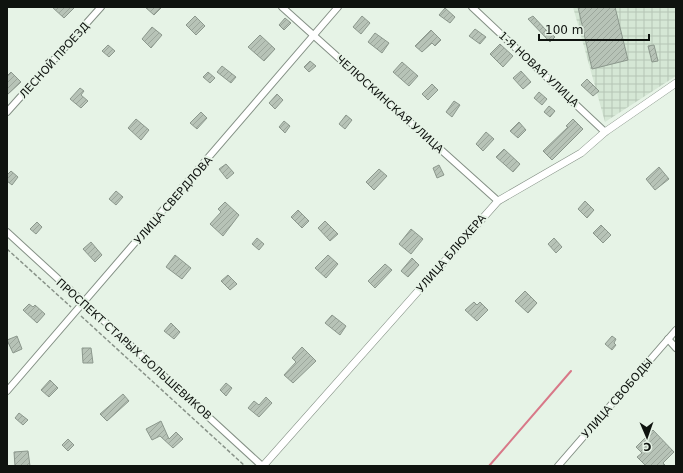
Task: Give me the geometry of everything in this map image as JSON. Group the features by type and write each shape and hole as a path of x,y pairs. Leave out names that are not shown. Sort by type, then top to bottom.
{"street":[{"name":"ЛЕСНОЙ ПРОЕЗД","path":"7,112 101,7"},
{"name":"ЧЕЛЮСКИНСКАЯ УЛИЦА","path":"282,7 498,201"},
{"name":"УЛИЦА СВЕРДЛОВА","path":"7,391 84,304 338,7"},
{"name":"1-Я НОВАЯ УЛИЦА","path":"472,7 605,132"},
{"name":"УЛИЦА БЛЮХЕРА","path":"262,466 498,201 581,153 605,132 676,83"},
{"name":"ПРОСПЕКТ СТАРЫХ БОЛЬШЕВИКОВ","path":"7,232 262,466"},
{"name":"УЛИЦА СВОБОДЫ","path":"558,466 676,330"},
{"path":"668,339 676,348"}],"path":[{"path":"7,249 245,466"}],"shaded area":[{"path":"573,7 676,7 676,76 605,122"}],"building":[{"path":"52,7 75,7 64,18"},
{"path":"145,7 162,7 154,15"},
{"path":"578,7 615,7 628,60 592,69"},
{"path":"445,8 455,17 450,23 439,15"},
{"path":"195,16 205,26 196,35 186,25"},
{"path":"362,16 370,23 361,34 353,27"},
{"path":"533,16 555,37 550,42 528,19"},
{"path":"285,18 291,23 284,30 279,25"},
{"path":"152,27 162,35 151,48 142,39"},
{"path":"475,29 486,37 480,44 469,36"},
{"path":"431,30 441,40 435,46 432,43 422,52 415,46"},
{"path":"375,33 389,43 382,53 368,42"},
{"path":"260,35 275,49 264,61 248,47"},
{"path":"500,44 513,56 503,67 490,54"},
{"path":"108,45 115,51 109,57 102,51"},
{"path":"654,45 658,61 652,62 648,46"},
{"path":"310,61 316,66 309,72 304,67"},
{"path":"402,62 418,76 409,86 393,72"},
{"path":"222,66 236,77 231,83 217,72"},
{"path":"521,71 531,82 523,89 513,78"},
{"path":"11,72 21,82 7,95 7,76"},
{"path":"208,72 215,78 210,83 203,77"},
{"path":"587,79 599,91 593,96 581,85"},
{"path":"432,84 438,90 428,100 422,94"},
{"path":"80,88 84,91 81,95 88,101 81,108 70,99"},
{"path":"539,92 547,99 542,105 534,98"},
{"path":"277,94 283,100 275,109 269,103"},
{"path":"454,101 460,105 452,117 446,112"},
{"path":"549,106 555,111 550,117 544,112"},
{"path":"201,112 207,118 197,129 190,123"},
{"path":"346,115 352,120 345,129 339,124"},
{"path":"136,119 149,130 141,140 128,128"},
{"path":"573,119 583,129 552,160 543,151 568,127 566,126"},
{"path":"284,121 290,126 285,133 279,127"},
{"path":"519,122 526,130 518,138 510,131"},
{"path":"486,132 494,139 483,151 476,144"},
{"path":"504,149 520,164 513,172 496,157"},
{"path":"226,164 234,173 227,179 219,169"},
{"path":"439,165 444,175 437,178 433,168"},
{"path":"659,167 669,179 655,190 646,179"},
{"path":"379,169 387,176 374,190 366,182"},
{"path":"11,171 18,177 12,185 7,181 7,175"},
{"path":"116,191 123,197 116,205 109,199"},
{"path":"585,201 594,210 587,218 578,209"},
{"path":"225,202 239,215 223,236 210,224 221,212 218,209"},
{"path":"298,210 309,221 302,228 291,217"},
{"path":"325,221 338,234 330,241 318,228"},
{"path":"37,222 42,227 36,234 30,229"},
{"path":"601,225 611,235 603,243 593,233"},
{"path":"411,229 423,239 411,254 399,244"},
{"path":"257,238 264,244 259,250 252,244"},
{"path":"554,238 562,247 556,253 548,244"},
{"path":"91,242 102,255 95,262 83,249"},
{"path":"175,255 191,268 182,279 166,267"},
{"path":"328,255 338,264 326,278 315,268"},
{"path":"412,258 419,265 408,277 401,271"},
{"path":"385,264 392,270 375,288 368,281"},
{"path":"228,275 237,284 230,290 221,281"},
{"path":"525,291 537,303 528,313 515,301"},
{"path":"474,302 477,305 480,302 488,310 477,321 465,310"},
{"path":"29,304 33,307 35,305 45,314 37,323 23,310"},
{"path":"332,315 346,326 340,335 325,323"},
{"path":"171,323 180,332 174,339 164,331"},
{"path":"17,336 22,349 13,353 7,340"},
{"path":"612,336 616,339 614,343 616,345 612,350 605,344"},
{"path":"302,347 316,361 293,383 284,375 296,362 292,358"},
{"path":"82,348 91,348 93,363 83,363"},
{"path":"50,380 58,388 49,397 41,390"},
{"path":"226,383 232,388 226,396 220,390"},
{"path":"123,394 129,401 107,421 100,414"},
{"path":"266,397 272,403 259,417 248,408 254,401 259,405"},
{"path":"19,413 28,420 23,425 15,418"},
{"path":"161,421 169,439 176,432 183,439 173,448 160,436 152,440 146,429"},
{"path":"653,430 674,452 663,463 666,466 646,466 637,457 642,453 636,447"},
{"path":"68,439 74,445 68,451 62,445"},
{"path":"28,451 30,466 15,466 14,452"}],"waterway":[{"path":"489,466 571,371"}]}
